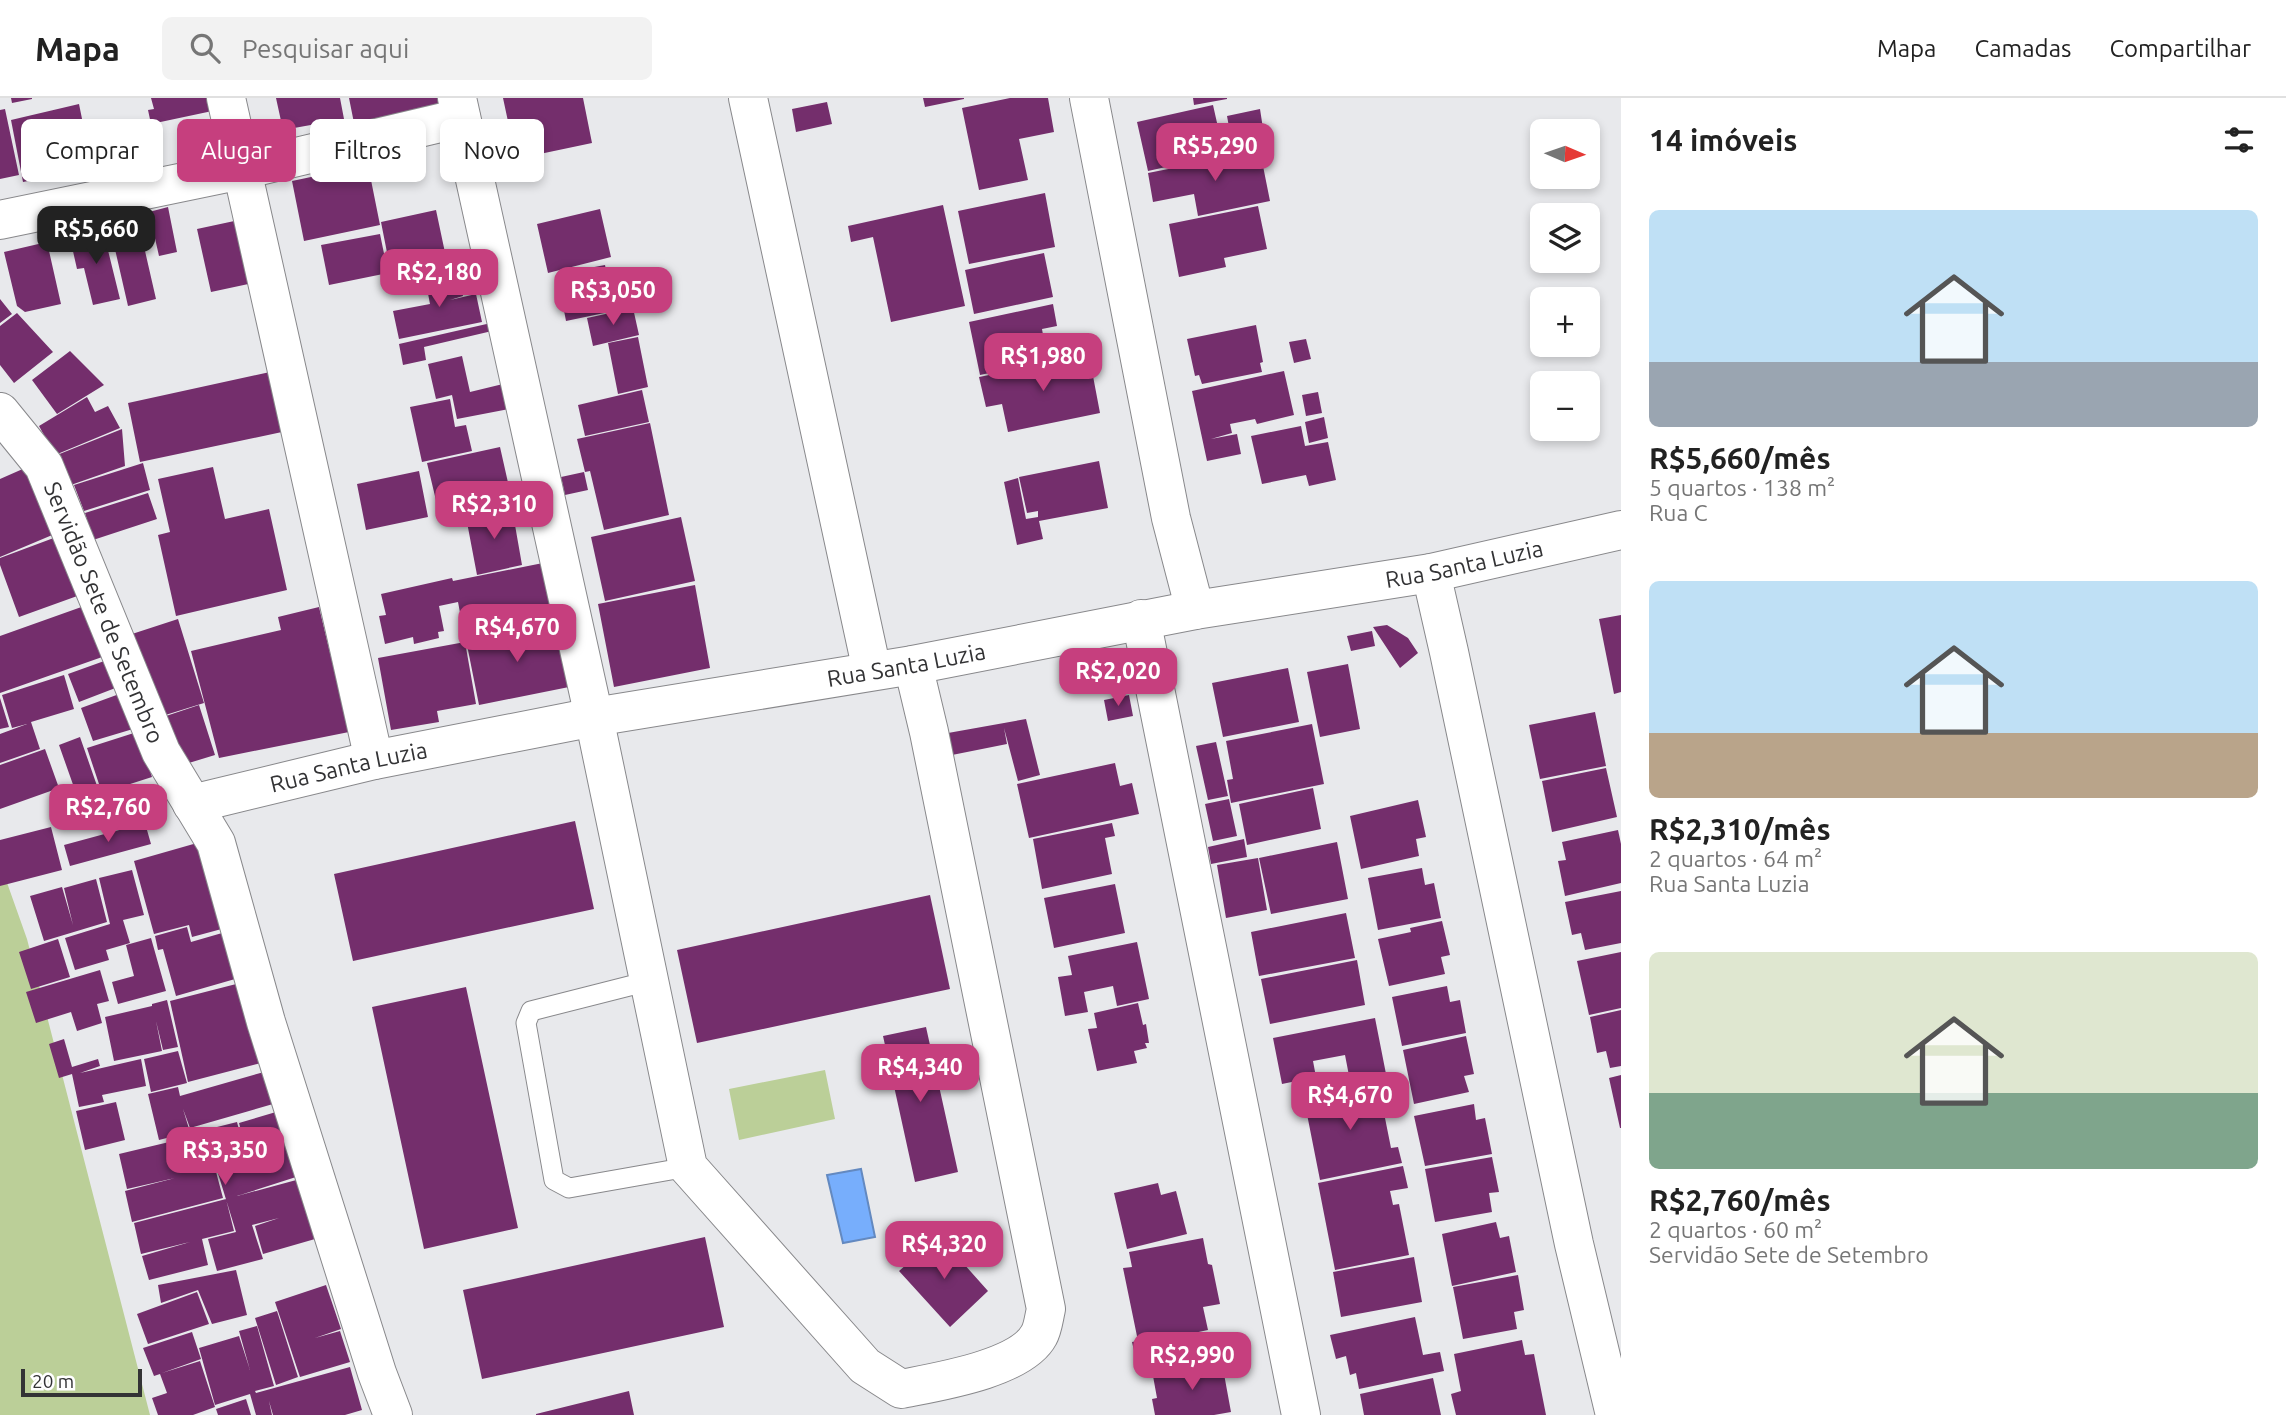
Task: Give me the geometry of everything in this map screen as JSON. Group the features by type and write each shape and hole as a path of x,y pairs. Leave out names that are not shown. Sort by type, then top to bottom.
{"street":[{"path":"226,98 231,119"},
{"path":"748,98 872,671"},
{"path":"1089,98 1171,518 1195,610"},
{"path":"296,155 459,108 594,717 688,1167 865,1366 901,1389 964,1377 1024,1353 1039,1335 1046,1309 932,745 913,665"},
{"path":"0,220 184,182"},
{"path":"245,182 374,761"},
{"name":"Servidão Sete de Setembro","path":"0,412 44,466 161,752 216,844 273,1048 377,1373 393,1415"},
{"name":"Rua Santa Luzia","path":"192,804 374,761 594,717 913,665 1195,610 1430,573 1621,530"},
{"path":"1430,573 1571,1231 1615,1415"},
{"path":"1141,620 1301,1415"}],"lane":[{"path":"649,981 531,1011 526,1023 554,1180 569,1188 688,1167"}],"green space":[{"path":"0,863 27,939 150,1415 0,1415"},
{"path":"825,1070 835,1119 739,1140 729,1089"}],"water":[{"path":"861,1169 875,1237 843,1243 827,1175"}],"building":[{"path":"11,98 32,98 32,99 12,103"},
{"path":"151,98 214,98 217,110 163,121 163,119 150,119 148,110 154,109"},
{"path":"276,98 340,98 344,119 310,119 310,125 296,128 296,119 281,119"},
{"path":"349,98 438,98 440,105 373,119 353,119"},
{"path":"503,98 583,98 592,143 544,153 544,119 507,119"},
{"path":"923,98 964,98 964,99 925,107"},
{"path":"1010,98 1048,98 1054,132 1019,139 1028,180 979,190 962,108"},
{"path":"1193,98 1227,98 1227,99 1194,105"},
{"path":"827,102 832,124 796,132 792,109"},
{"path":"79,104 82,119 21,119 21,172 11,120"},
{"path":"1213,105 1224,154 1148,171 1137,122"},
{"path":"5,109 19,175 0,179 0,110"},
{"path":"1260,109 1266,148 1234,154 1227,116"},
{"path":"1260,151 1270,201 1198,216 1194,194 1153,202 1148,173"},
{"path":"310,177 310,182 371,182 380,225 304,241 292,182"},
{"path":"1045,193 1055,247 969,264 958,211"},
{"path":"943,205 965,306 891,322 873,237 851,242 848,226"},
{"path":"1258,206 1267,249 1224,258 1226,267 1179,277 1169,224"},
{"path":"168,207 177,252 159,256 149,212"},
{"path":"600,209 611,257 548,273 537,224"},
{"path":"436,210 447,262 425,266 427,276 393,283 381,222"},
{"path":"137,216 156,299 128,306 109,223"},
{"path":"239,220 253,283 211,292 197,229"},
{"path":"103,230 120,299 93,305 84,268 77,269 70,238"},
{"path":"380,234 388,273 329,285 321,245"},
{"path":"47,242 61,304 25,312 17,306 4,252"},
{"path":"1044,253 1053,297 974,314 965,270"},
{"path":"605,265 614,311 566,321 557,274"},
{"path":"458,271 463,296 450,300 476,294 482,322 399,339 393,311 430,304 425,278"},
{"path":"0,299 12,314 0,323"},
{"path":"1053,304 1057,326 1042,329 1045,346 1059,343 1062,358 980,375 969,322"},
{"path":"633,308 639,335 593,346 587,318"},
{"path":"17,313 53,352 14,383 0,365 0,326"},
{"path":"491,323 492,331 424,347 426,360 403,365 399,344"},
{"path":"1256,325 1263,362 1260,363 1262,372 1202,384 1199,375 1195,376 1187,339"},
{"path":"638,337 648,387 618,394 608,343"},
{"path":"1306,339 1311,359 1294,363 1289,342"},
{"path":"70,351 104,385 57,414 32,380"},
{"path":"1089,355 1100,413 1008,432 1002,404 986,407 979,377"},
{"path":"462,356 470,392 503,384 509,409 457,419 452,395 436,399 428,364"},
{"path":"1284,371 1294,415 1257,424 1255,419 1230,424 1232,433 1211,439 1237,434 1241,454 1207,461 1192,391"},
{"path":"270,372 282,432 140,462 128,403"},
{"path":"642,390 649,422 585,436 578,405"},
{"path":"1318,392 1322,413 1306,416 1302,395"},
{"path":"87,397 95,412 108,406 120,428 55,455 39,426"},
{"path":"450,399 455,427 466,425 472,451 422,462 410,407"},
{"path":"1324,417 1328,438 1309,443 1305,422"},
{"path":"650,423 669,515 604,530 590,471 585,472 577,439"},
{"path":"1301,426 1305,446 1328,442 1336,480 1309,486 1306,475 1262,484 1251,436"},
{"path":"122,429 125,466 68,486 52,457"},
{"path":"500,447 513,505 441,521 427,463"},
{"path":"1099,461 1108,508 1039,521 1043,539 1017,545 1004,482 1018,478 1026,519 1038,517 1038,511 1027,513 1019,477"},
{"path":"143,463 150,490 84,511 74,485"},
{"path":"213,467 225,519 269,509 287,590 176,616 158,535 170,532 158,479"},
{"path":"25,468 57,533 0,557 0,479"},
{"path":"419,471 428,517 366,530 357,484"},
{"path":"584,472 588,490 565,495 561,477"},
{"path":"148,493 157,519 93,540 85,513"},
{"path":"512,508 522,565 477,575 466,517"},
{"path":"681,517 695,581 605,601 591,537"},
{"path":"59,536 80,595 19,617 0,565 0,558"},
{"path":"543,563 554,620 465,639 458,602 439,606 444,631 438,632 439,638 414,644 413,637 385,644 379,616 386,615 381,594 452,578 453,581"},
{"path":"695,585 710,668 614,687 598,604"},
{"path":"87,605 105,656 0,693 0,636"},
{"path":"319,607 349,732 219,758 191,651 281,630 278,617"},
{"path":"1621,615 1621,692 1614,694 1599,619"},
{"path":"178,619 204,703 159,717 132,634"},
{"path":"556,623 569,687 479,705 466,640"},
{"path":"1387,625 1408,638 1418,653 1400,668 1373,627"},
{"path":"1372,631 1375,646 1351,651 1347,636"},
{"path":"465,642 476,704 437,711 439,722 391,730 378,658"},
{"path":"107,660 118,687 79,702 68,674"},
{"path":"1348,664 1360,729 1320,737 1307,672"},
{"path":"1288,668 1299,722 1223,737 1212,683"},
{"path":"64,675 74,709 31,722 40,749 0,763 0,734 27,724 12,728 2,695"},
{"path":"122,693 133,729 93,741 81,708"},
{"path":"1129,695 1133,716 1108,721 1104,700"},
{"path":"0,698 9,727 0,729"},
{"path":"199,705 215,755 179,766 163,717"},
{"path":"1595,712 1606,766 1540,779 1529,725"},
{"path":"1026,719 1040,775 1018,781 1004,728 1007,744 952,755 948,733"},
{"path":"1312,724 1324,784 1231,803 1227,780 1233,779 1226,741"},
{"path":"137,732 152,777 102,793 87,748"},
{"path":"80,737 103,803 82,810 59,745"},
{"path":"1216,742 1228,796 1208,800 1196,746"},
{"path":"45,749 59,788 0,809 0,765"},
{"path":"1115,763 1120,786 1132,783 1139,814 1029,838 1017,784"},
{"path":"1606,768 1617,817 1552,832 1542,781"},
{"path":"1313,788 1321,829 1247,845 1239,804"},
{"path":"1229,799 1237,836 1213,841 1205,804"},
{"path":"1418,800 1426,837 1416,839 1419,856 1361,869 1350,816"},
{"path":"575,821 594,909 353,961 334,874"},
{"path":"145,823 151,844 70,866 64,845"},
{"path":"1112,823 1115,836 1105,838 1112,874 1042,889 1033,839"},
{"path":"51,827 62,870 0,886 0,840"},
{"path":"1618,830 1621,844 1621,883 1565,896 1558,861 1566,860 1562,842"},
{"path":"1244,839 1247,857 1211,864 1208,847"},
{"path":"204,841 229,927 192,937 189,925 154,934 134,861"},
{"path":"1337,842 1348,899 1271,914 1259,858"},
{"path":"1258,858 1267,910 1226,918 1217,865"},
{"path":"1422,868 1425,885 1434,883 1441,918 1378,930 1368,878"},
{"path":"132,870 144,915 123,920 130,943 106,950 109,960 75,970 65,938 110,924 99,878"},
{"path":"96,879 107,922 44,941 30,896 62,887 73,925 64,888"},
{"path":"1115,884 1125,933 1054,948 1044,898"},
{"path":"1621,891 1621,943 1585,950 1581,933 1572,935 1565,902"},
{"path":"930,895 950,989 697,1043 677,950"},
{"path":"1346,913 1355,958 1259,976 1251,932"},
{"path":"1442,921 1450,955 1441,957 1445,974 1389,986 1378,939 1411,932 1410,928"},
{"path":"187,927 191,942 229,931 242,977 176,996 163,949 158,950 155,936"},
{"path":"151,938 166,991 118,1004 112,982 134,976 126,945"},
{"path":"58,939 70,977 31,989 19,952"},
{"path":"1137,942 1149,999 1117,1006 1113,986 1084,992 1088,1012 1065,1016 1058,977 1072,975 1068,956"},
{"path":"1621,952 1621,1008 1589,1015 1577,961"},
{"path":"1357,960 1365,1005 1270,1024 1261,979"},
{"path":"100,970 109,1001 97,1004 102,1023 77,1031 71,1012 36,1023 26,992"},
{"path":"244,982 265,1062 188,1082 170,1001"},
{"path":"1447,986 1450,1002 1460,1000 1466,1033 1402,1046 1392,997"},
{"path":"466,987 518,1228 424,1249 372,1007"},
{"path":"167,1000 178,1047 163,1050 156,1021 162,1051 114,1061 105,1017"},
{"path":"1138,1003 1143,1025 1146,1024 1149,1043 1145,1043 1147,1048 1134,1051 1137,1063 1097,1071 1088,1029 1097,1028 1094,1013"},
{"path":"1621,1010 1621,1066 1610,1068 1606,1051 1597,1053 1590,1017"},
{"path":"1375,1018 1387,1079 1351,1086 1345,1055 1313,1061 1316,1077 1282,1084 1273,1038"},
{"path":"926,1027 958,1172 915,1182 883,1036"},
{"path":"1466,1036 1474,1074 1464,1076 1469,1092 1414,1104 1403,1050"},
{"path":"64,1039 72,1067 98,1059 100,1066 80,1073 141,1059 146,1086 102,1095 104,1102 79,1107 72,1074 59,1078 49,1044"},
{"path":"178,1051 187,1083 151,1092 144,1059"},
{"path":"264,1072 273,1104 190,1128 183,1109 190,1132 159,1140 148,1094 178,1087 180,1096"},
{"path":"1621,1075 1621,1128 1620,1128 1609,1078"},
{"path":"1378,1083 1391,1148 1398,1147 1402,1163 1320,1180 1304,1099"},
{"path":"116,1102 125,1140 85,1150 76,1111"},
{"path":"1474,1104 1476,1120 1485,1118 1492,1154 1425,1166 1414,1116"},
{"path":"276,1112 296,1177 237,1196 300,1179 315,1239 263,1254 255,1226 279,1218 252,1225 263,1259 217,1271 208,1239 236,1232 217,1170 233,1164 215,1168 223,1198 132,1222 125,1191 175,1178 127,1189 119,1154 190,1137 192,1143 196,1142 200,1160 203,1160 206,1170 208,1169 197,1132 237,1122 247,1161 259,1157 249,1159 239,1123"},
{"path":"1492,1157 1499,1192 1489,1193 1492,1212 1435,1222 1425,1169"},
{"path":"1403,1166 1408,1188 1390,1191 1393,1205 1399,1204 1409,1255 1335,1270 1318,1183"},
{"path":"1158,1183 1161,1195 1176,1191 1187,1234 1127,1249 1114,1193"},
{"path":"226,1199 234,1231 202,1239 208,1265 149,1280 142,1256 190,1242 141,1254 134,1223"},
{"path":"1496,1222 1500,1238 1509,1236 1516,1272 1452,1286 1442,1234"},
{"path":"939,1236 988,1291 950,1327 899,1271"},
{"path":"705,1237 724,1327 482,1379 463,1290"},
{"path":"1203,1238 1220,1304 1203,1307 1208,1330 1156,1341 1162,1367 1139,1372 1132,1342 1138,1341 1123,1268 1132,1267 1129,1252"},
{"path":"1414,1257 1422,1302 1341,1317 1333,1272"},
{"path":"236,1270 247,1315 212,1324 198,1290 161,1303 158,1285"},
{"path":"1518,1275 1524,1310 1514,1312 1517,1329 1463,1339 1453,1287"},
{"path":"326,1285 341,1329 315,1338 340,1331 350,1362 300,1377 275,1302"},
{"path":"197,1292 209,1324 148,1344 137,1314"},
{"path":"277,1311 298,1377 276,1385 255,1318"},
{"path":"1415,1317 1423,1355 1440,1352 1444,1371 1359,1389 1356,1373 1350,1375 1346,1356 1336,1359 1330,1335"},
{"path":"257,1326 274,1386 255,1391 256,1393 350,1367 362,1410 345,1415 273,1415 269,1401 272,1415 256,1415 250,1394 215,1405 199,1348 239,1336 250,1370 239,1331"},
{"path":"192,1332 201,1359 162,1373 200,1361 215,1407 193,1415 158,1415 152,1398 167,1393 160,1374 154,1376 143,1348"},
{"path":"1522,1340 1525,1355 1534,1354 1546,1415 1456,1415 1451,1394 1461,1391 1454,1354"},
{"path":"1222,1363 1231,1412 1214,1415 1155,1415 1152,1399 1157,1398 1153,1376"},
{"path":"1433,1378 1441,1415 1364,1415 1360,1394"},
{"path":"629,1391 634,1415 536,1415 536,1414"},
{"path":"246,1399 251,1415 218,1415 216,1409"}]}
